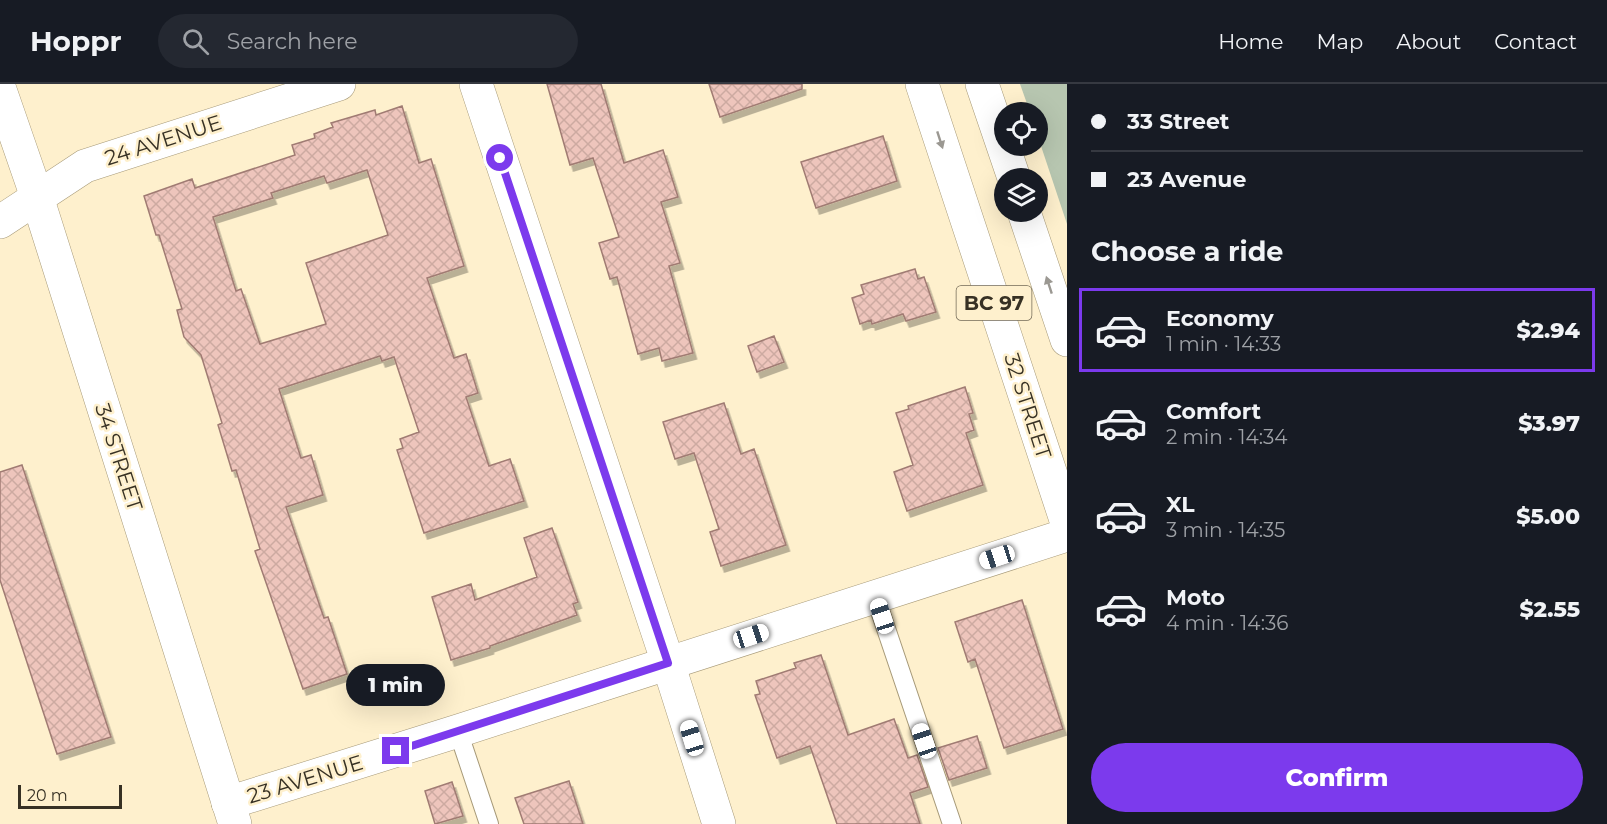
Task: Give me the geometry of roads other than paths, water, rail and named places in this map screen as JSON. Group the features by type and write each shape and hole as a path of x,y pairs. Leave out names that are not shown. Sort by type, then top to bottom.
{"main road":[{"name":"24 AVENUE","path":"0,222 85,166 339,84"},
{"path":"476,84 719,824"},
{"name":"32 STREET","path":"922,84 1067,523"},
{"path":"982,84 1011,168"},
{"name":"34 STREET","path":"0,90 38,198 232,813"},
{"name":"BC 97","path":"1027,222 1067,340"},
{"name":"23 AVENUE","path":"232,813 458,731 1067,535"}],"lane":[{"path":"876,596 952,824"},
{"path":"458,731 489,824"}]}
